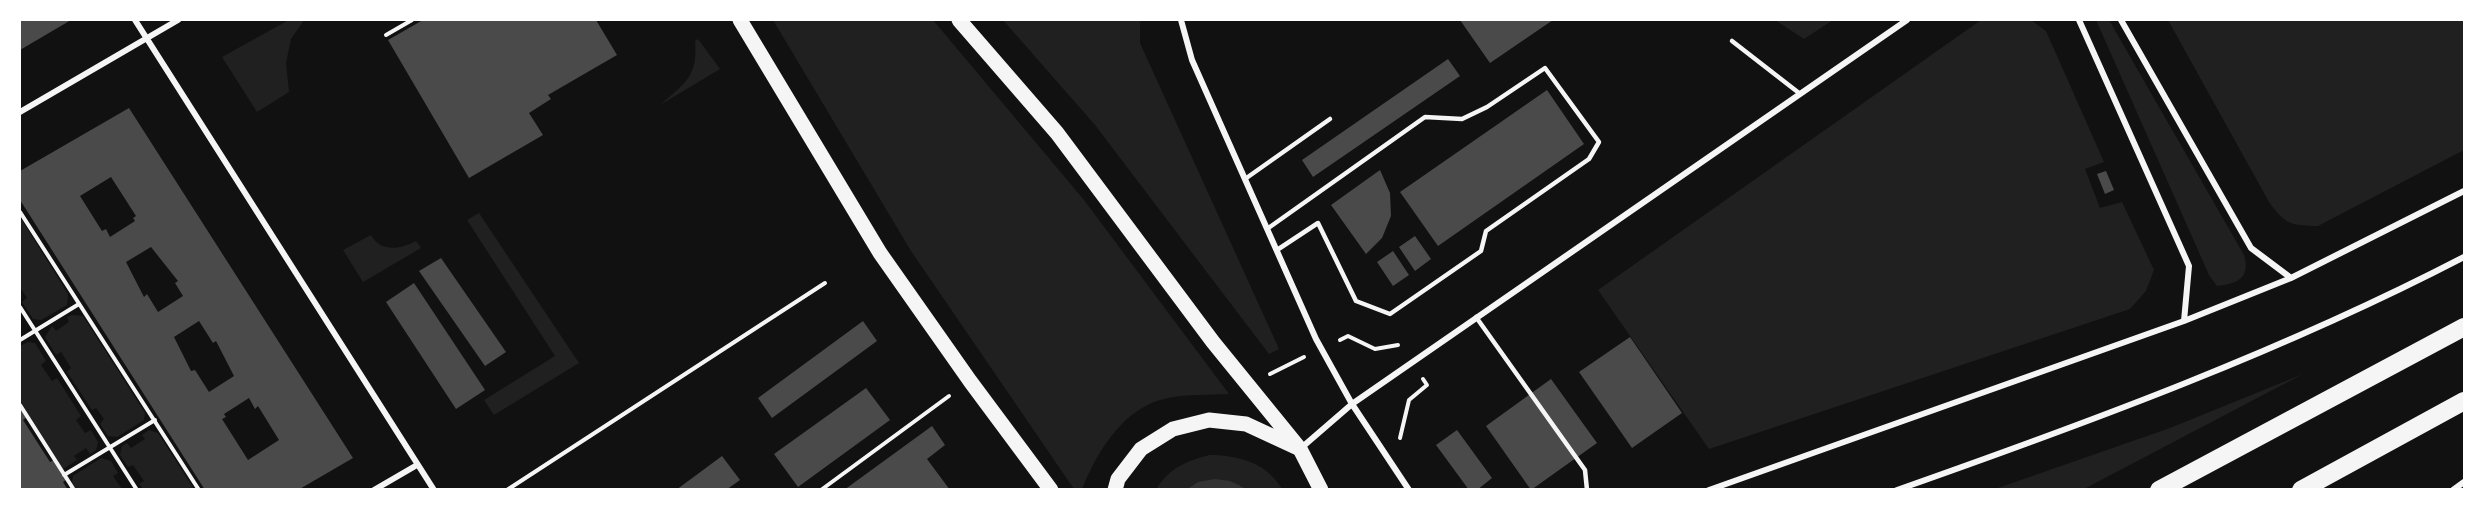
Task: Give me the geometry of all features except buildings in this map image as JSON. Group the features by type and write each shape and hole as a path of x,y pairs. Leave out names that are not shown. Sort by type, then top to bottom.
{"highway":[{"path":"2159,489 2464,327"},
{"path":"2301,489 2464,401"},
{"path":"2340,469 2464,413"}],"main road":[{"path":"740,20 880,253 969,381 1051,489"},
{"path":"959,20 1057,133 1213,342 1300,449 1321,489"},
{"path":"1115,489 1118,478 1141,449 1173,429 1209,420 1246,424 1300,449"}],"street":[{"path":"135,20 434,489"},
{"path":"20,112 178,20"},
{"path":"1181,20 1192,60 1322,348 1352,404 1409,489"},
{"path":"1300,449 1352,404 1907,20"},
{"path":"2079,20 2189,266 2184,321"},
{"path":"2121,20 2251,248 2291,278"},
{"path":"1709,489 2184,321 2291,278 2464,191"},
{"path":"1897,489 2106,416 2392,294 2464,257"},
{"path":"374,489 417,465"},
{"path":"2453,489 2464,482"}],"lane":[{"path":"1732,41 1799,93"},
{"path":"1267,229 1425,117 1462,118 1487,107 1545,68 1599,142 1589,159 1486,231 1481,251 1390,314 1356,301 1318,223 1276,250"},
{"path":"1245,179 1330,119"},
{"path":"1476,317 1585,470 1587,489"}],"path":[{"path":"386,35 412,20"},
{"path":"20,212 199,489"},
{"path":"507,489 825,283"},
{"path":"20,340 79,304"},
{"path":"20,307 137,489"},
{"path":"1266,376 1348,336 1375,349 1401,345 1427,385 1409,400 1401,424 1402,447"},
{"path":"821,489 969,381"},
{"path":"20,405 74,489"},
{"path":"64,475 155,420"}],"shaded area":[{"path":"289,20 304,20 291,39 286,63 289,92 257,112 222,57"},
{"path":"773,20 933,20 1084,200 1229,394 1168,398 1138,410 1125,421 1104,446 1082,489 1074,489 911,251"},
{"path":"1003,20 1140,20 1140,43 1279,349 1269,354 1095,125"},
{"path":"1775,20 1833,20 1804,39"},
{"path":"1981,20 2031,20 2046,31 2104,162 2085,169 2100,208 2122,202 2154,270 2146,291 2130,309 1709,449 1598,290"},
{"path":"2096,20 2109,20 2244,255 2246,269 2244,274 2231,284 2217,286 2209,275"},
{"path":"2168,20 2464,20 2464,150 2318,226 2289,222 2269,202"},
{"path":"698,39 720,69 660,105 688,78 694,63 695,41"},
{"path":"479,213 579,363 494,415 484,400 555,356 467,220"},
{"path":"20,217 68,294 67,305 41,320 33,319 22,302 27,298 20,287"},
{"path":"371,235 380,245 386,247 404,246 416,241 421,248 363,282 343,250"},
{"path":"83,316 145,413 144,420 117,437 108,436 100,424 104,419 96,408 92,410 67,372 71,368 61,352 56,355 45,337 52,326 56,331 69,322 67,317"},
{"path":"28,342 35,343 46,361 41,365 52,381 57,378 81,416 76,420 85,433 91,430 98,442 96,450 90,454 86,448 74,456 77,460 63,469 20,402 20,346"},
{"path":"2303,374 2084,489 1995,489 2170,428"},
{"path":"149,430 158,433 194,489 143,489 139,484 144,481 133,465 128,467 120,455 122,446 127,443 131,448 145,439 142,435"},
{"path":"1210,455 1251,462 1268,473 1282,489 1247,489 1198,482 1187,489 1156,490 1172,471"},
{"path":"101,458 111,461 118,473 113,476 122,489 76,489 72,483 73,476"},
{"path":"1215,479 1230,481 1247,489 1187,489 1198,482"}]}
